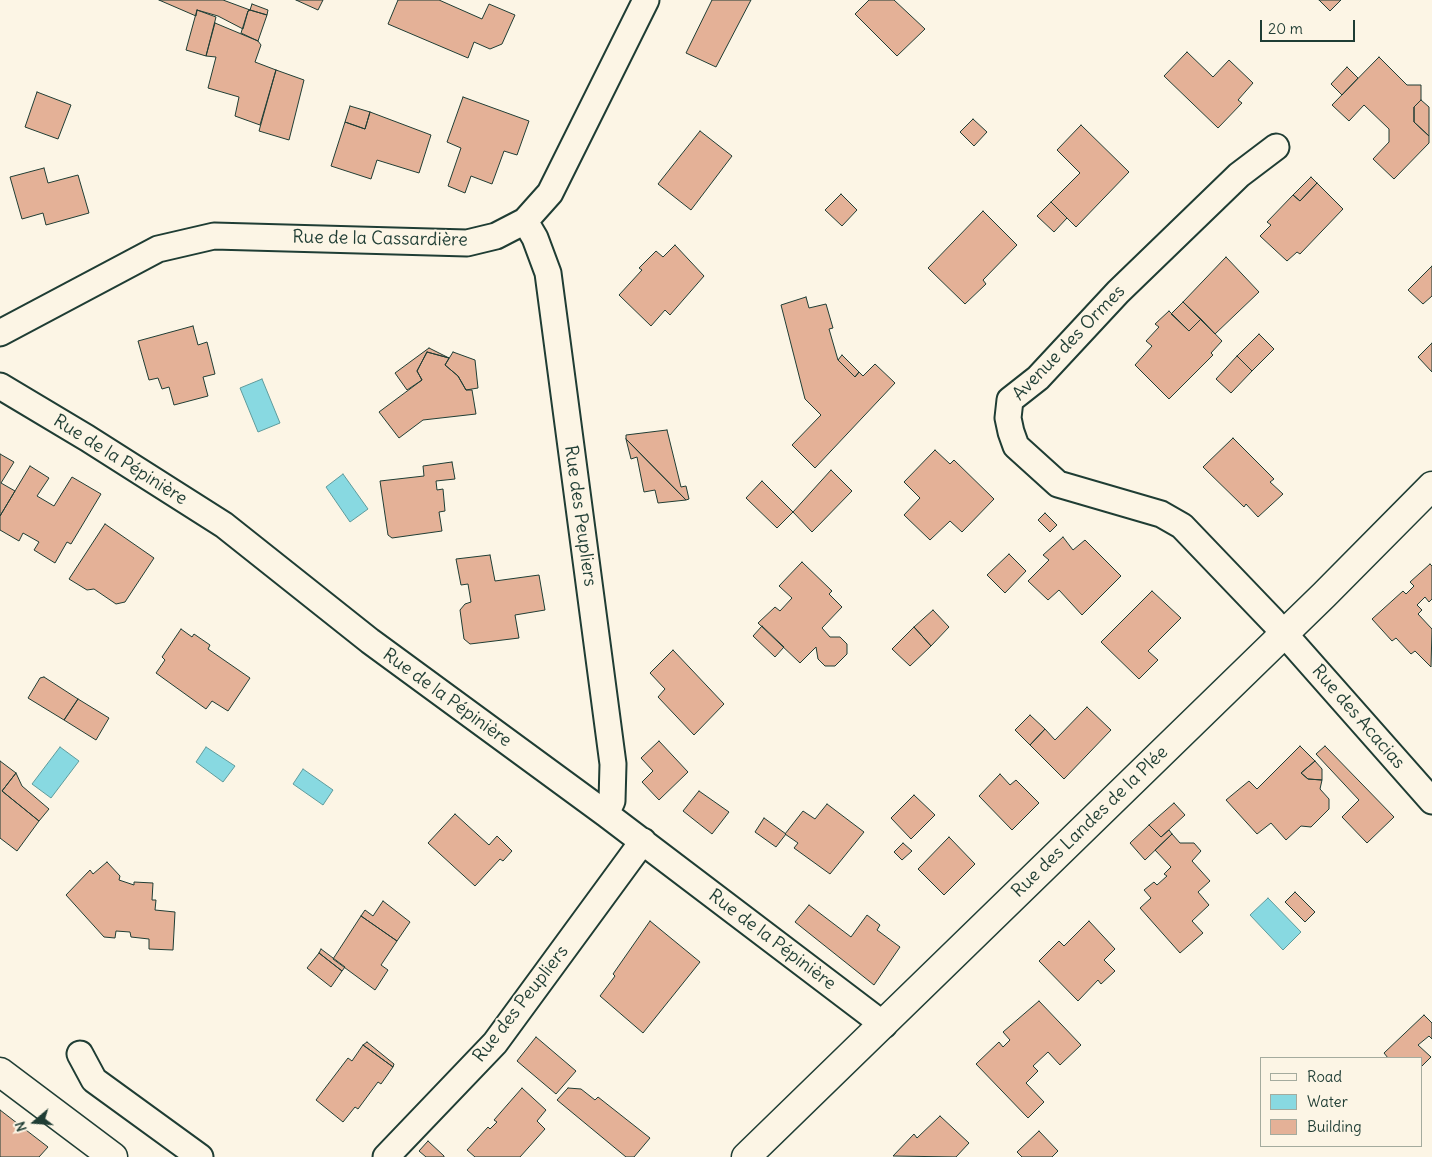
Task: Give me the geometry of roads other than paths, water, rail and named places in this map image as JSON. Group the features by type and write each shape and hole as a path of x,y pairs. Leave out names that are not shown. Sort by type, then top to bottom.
{"street":[{"name":"Rue de la Cassardière","path":"0,333 158,249 214,236 467,243 496,236 525,221 550,193 646,0"},
{"name":"Avenue des Ormes","path":"1276,147 1239,175 1118,292 1038,378 1010,400 1008,418 1010,432 1016,446 1058,484 1161,514 1182,526 1284,634"},
{"name":"Rue des Peupliers","path":"525,221 535,238 548,273 613,764 612,801 606,814"},
{"name":"Rue de la Pépinière","path":"0,386 87,438 224,525 370,641 643,841 884,1025"},
{"name":"Rue des Landes de la Plée","path":"746,1157 884,1025 1284,634 1432,486"},
{"name":"Rue des Acacias","path":"1284,634 1432,801"},
{"name":"Rue des Peupliers","path":"386,1157 495,1043 643,841"},
{"path":"80,1054 94,1080 200,1157"},
{"path":"0,1072 112,1157"}],"water":[{"path":"262,379 280,423 258,432 240,388"},
{"path":"343,474 368,509 350,522 326,487"},
{"path":"60,747 79,761 51,798 32,784"},
{"path":"206,747 235,766 223,782 196,762"},
{"path":"303,769 333,790 323,805 293,784"},
{"path":"1268,898 1301,932 1283,950 1250,915"}]}
